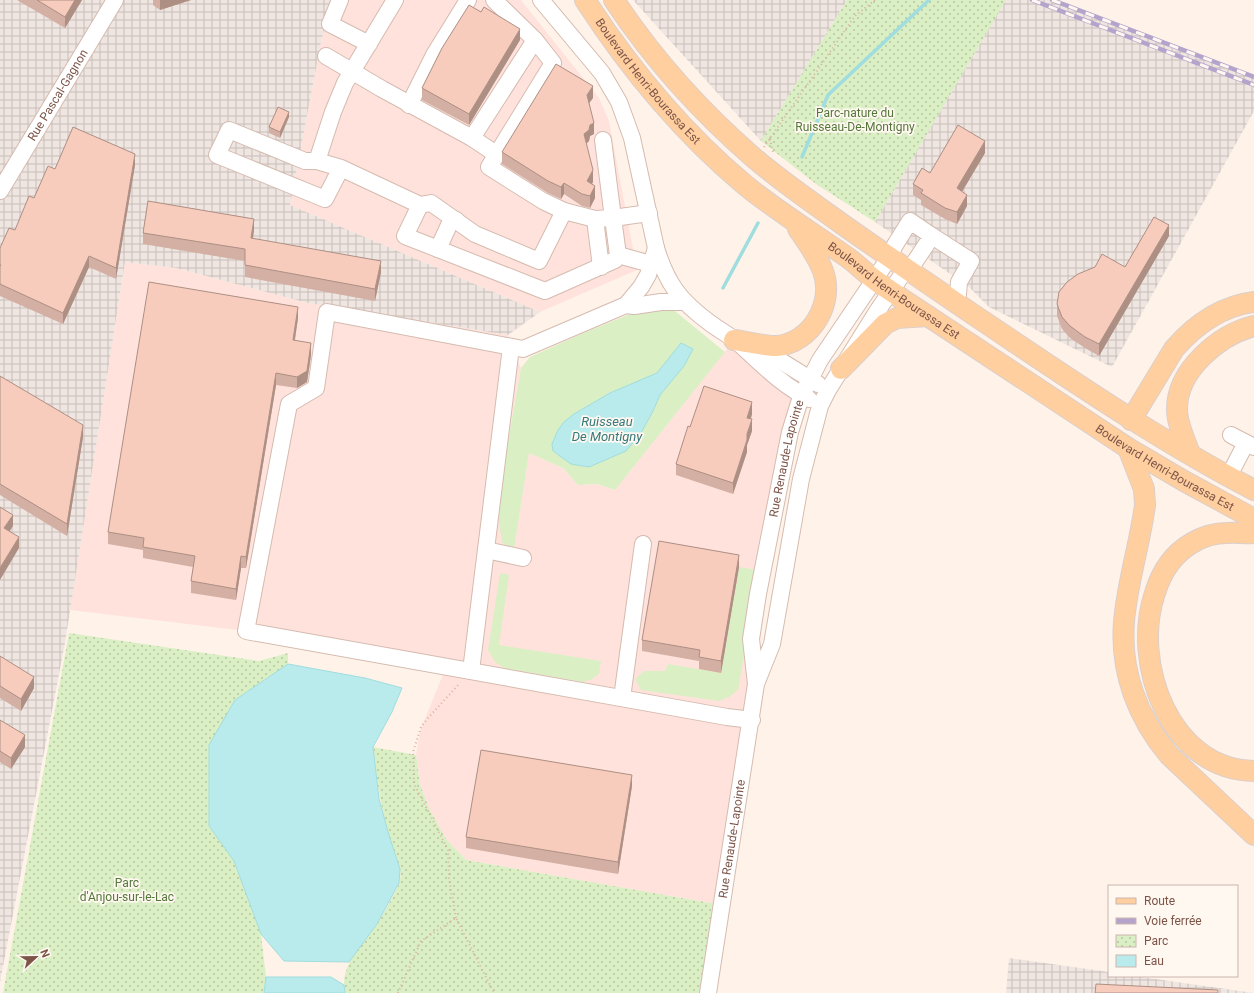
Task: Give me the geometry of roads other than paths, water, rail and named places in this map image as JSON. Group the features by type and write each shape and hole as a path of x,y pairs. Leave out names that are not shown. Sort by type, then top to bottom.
{"main road":[{"name":"Boulevard Henri-Bourassa Est","path":"585,0 636,72 698,141 746,185 792,220 845,255 883,285 928,316 1128,448 1184,481 1254,519"},
{"name":"Boulevard Henri-Bourassa Est","path":"614,0 631,26 659,61 691,97 725,132 755,159 804,198 906,269 1131,420 1254,490"},
{"path":"734,340 776,346 796,341 811,329 821,312 827,290 824,272 815,253 792,220"},
{"path":"1131,420 1174,349 1183,340 1212,316 1231,308 1254,302"},
{"path":"841,370 885,324 897,318 928,316"},
{"path":"1190,454 1179,423 1177,410 1183,384 1196,364 1220,341 1238,331 1254,326"},
{"path":"1128,448 1144,489 1145,505 1124,623 1125,659 1130,684 1145,721 1159,743 1254,835"},
{"path":"1254,533 1226,533 1208,536 1191,544 1175,557 1167,566 1157,586 1150,610 1148,638 1150,667 1159,696 1172,722 1180,733 1198,751 1217,763 1240,770 1254,771"}],"street":[{"name":"Rue Pascal-Gagnon","path":"0,190 115,0"},
{"path":"340,0 330,24 369,44"},
{"path":"317,161 333,112 345,83 395,0"},
{"path":"409,104 434,55 468,0"},
{"path":"494,0 535,40 553,63 488,166 543,201 564,211 595,219 649,213"},
{"path":"541,0 602,73 620,102 632,138 656,248 661,265 675,291 684,302 734,340 768,370 802,395 820,406"},
{"path":"472,138 535,40"},
{"path":"326,56 409,104 472,138 496,154"},
{"path":"341,168 325,198 217,155 229,130 305,161 317,161 341,168 420,205 430,203 475,234 539,261"},
{"path":"420,205 405,236 545,291 601,267 615,260 618,255 602,140"},
{"path":"537,288 539,261 564,211"},
{"path":"595,219 601,267"},
{"path":"438,249 449,225 456,220"},
{"name":"Rue Renaude-Lapointe","path":"708,993 752,720 756,684 751,640 758,594 790,432 802,395 824,355 883,285 914,263 932,236 910,221 895,245 883,285 841,370 820,406 801,480 772,644 756,684"},
{"path":"932,236 971,261 959,282 958,294 955,302"},
{"path":"656,248 648,275 641,287 626,305 523,350 327,312 316,388 289,404 246,631 727,717 752,720"},
{"path":"618,255 652,264"},
{"path":"626,305 634,306 661,302 684,302"},
{"path":"734,340 776,358 828,390"},
{"path":"471,671 511,347"},
{"path":"1231,435 1250,445 1233,468"},
{"path":"781,475 801,480"},
{"path":"622,698 643,544"},
{"path":"486,550 523,558"}],"water":[{"name":"Ruisseau De Montigny","path":"681,343 693,349 684,366 660,395 641,433 626,451 589,467 571,464 553,451 552,444 558,430 564,422 574,414 610,393 657,373"},
{"path":"288,664 365,678 402,688 392,712 373,747 379,799 400,869 399,883 377,924 349,962 284,961 261,934 234,861 209,826 209,745 235,700"},
{"path":"266,977 331,977 344,985 345,993 264,993"}],"waterway":[{"name":"Ruisseau De Montigny","path":"802,157 828,95 929,0"},
{"name":"Ruisseau De Montigny","path":"723,288 758,223"}],"railway":[{"path":"1032,0 1254,85"},
{"path":"1052,0 1254,77"}],"park label":[{"name":"Parc-nature du Ruisseau-De-Montigny","path":"855,120"},
{"name":"Parc d'Anjou-sur-le-Lac","path":"127,890"}]}
